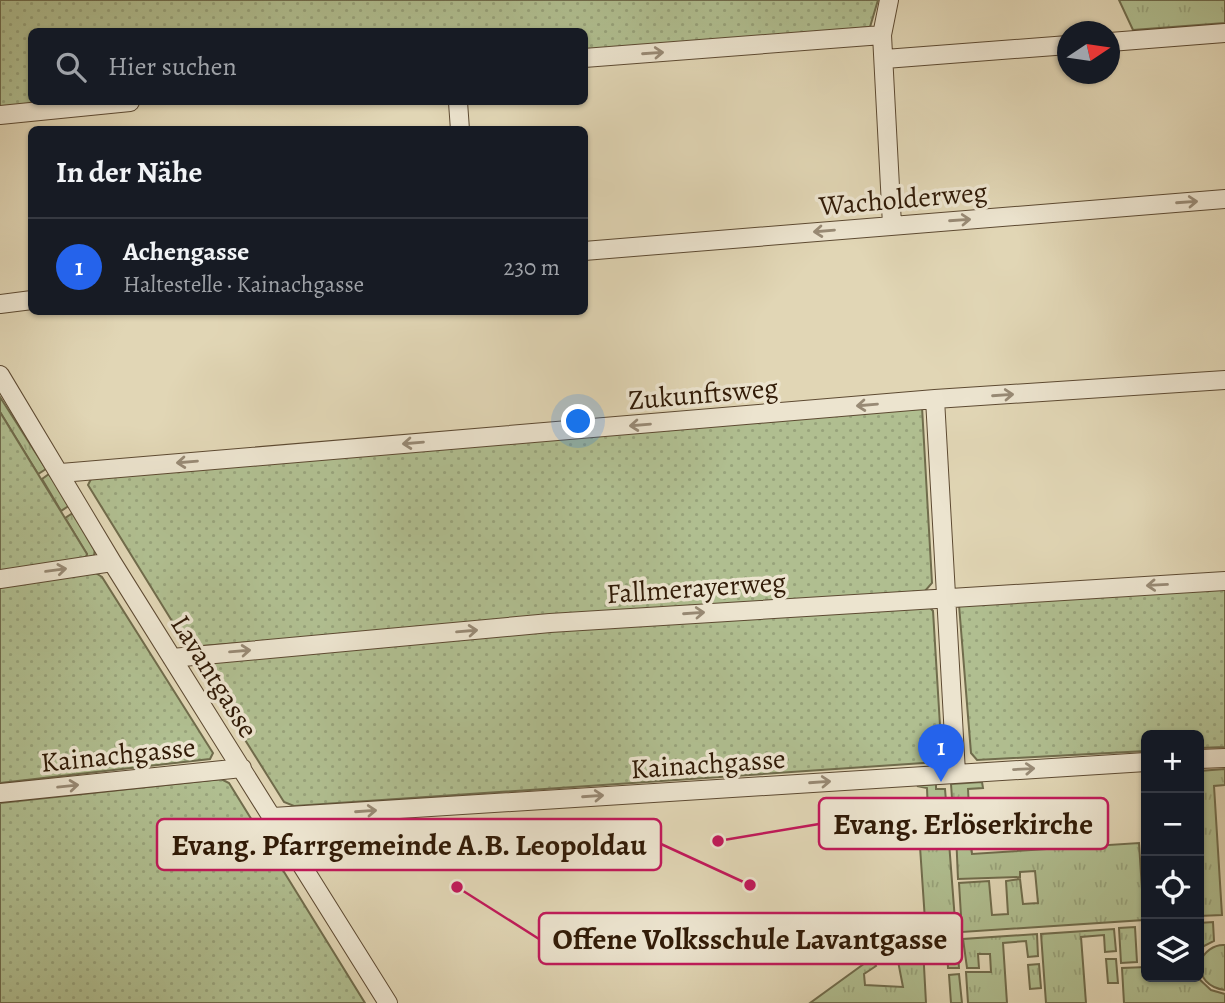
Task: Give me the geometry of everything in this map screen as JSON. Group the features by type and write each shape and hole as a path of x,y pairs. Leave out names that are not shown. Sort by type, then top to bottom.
{"street":[{"path":"889,0 882,35 892,225"},
{"path":"1120,41 1225,33"},
{"path":"588,58 882,35"},
{"path":"885,59 1057,46"},
{"path":"0,115 100,105"},
{"path":"458,105 460,126"},
{"name":"Wacholderweg","path":"588,251 1225,200"},
{"path":"0,304 28,300"},
{"name":"Lavantgasse","path":"0,374 172,658 388,1003"},
{"name":"Zukunftsweg","path":"61,473 935,400 1225,380"},
{"path":"935,400 956,773"},
{"path":"0,579 113,562"},
{"name":"Fallmerayerweg","path":"172,658 550,623 946,596 1225,581"},
{"path":"1204,759 1225,758"},
{"name":"Kainachgasse","path":"273,817 1141,762"},
{"name":"Kainachgasse","path":"0,793 242,768"}],"green space":[{"path":"0,0 878,0 870,27 588,55 588,28 28,28 28,105 74,105 0,112"},
{"path":"1119,0 1225,0 1225,23 1133,30"},
{"path":"0,397 46,469 38,474 0,412"},
{"path":"922,407 932,583 925,591 188,647 88,485 92,477"},
{"path":"0,412 87,554 85,559 0,571"},
{"path":"49,474 70,505 61,511 42,479"},
{"path":"73,513 95,548 94,556 85,559 87,554 65,518"},
{"path":"94,572 102,577 213,753 210,759 0,783 0,585"},
{"path":"1225,583 1225,747 1204,748 1204,730 1141,730 1141,751 977,760 971,753 959,605"},
{"path":"926,603 933,611 942,758 938,762 294,806 284,802 195,660 481,635"},
{"path":"1225,769 1225,785 1214,786 1222,915 1204,916 1204,771"},
{"path":"221,779 229,783 365,1003 0,1003 0,803"},
{"path":"982,782 983,788 968,789 970,827 954,828 951,784"},
{"path":"936,784 936,789 945,789 948,825 918,828 917,816 928,814 927,788 917,786"},
{"path":"948,829 956,934 926,935 919,832"},
{"path":"970,831 972,854 1139,843 1141,920 962,932 959,883 989,881 992,915 1008,914 1006,881 1020,879 1023,904 1038,903 1035,871 1020,872 1020,877 958,879 956,833"},
{"path":"1213,922 1214,941 1204,946 1204,923"},
{"path":"1135,927 1137,962 1121,963 1119,928"},
{"path":"1114,929 1116,951 1105,952 1104,935 1081,937 1086,1003 1046,1003 1041,934"},
{"path":"1037,934 1038,956 1028,957 1026,941 1003,943 1007,1003 968,1003 966,972 991,972 990,954 978,954 979,968 967,968 963,939"},
{"path":"957,940 959,968 948,968 947,947 923,948 926,1003 810,1003 872,958 876,966 864,974 865,985 903,987 898,961 881,961 876,955 891,944"},
{"path":"1225,945 1225,990 1214,987 1204,978 1204,955 1217,946"},
{"path":"1106,959 1116,959 1118,983 1108,983"},
{"path":"1039,964 1041,988 1030,989 1028,965"},
{"path":"1141,967 1141,982 1202,982 1211,990 1225,994 1225,1003 1124,1003 1122,968"},
{"path":"959,974 962,1003 951,1003 949,975"}],"place":[{"name":"Achengasse","path":"941,782"},
{"name":"Evang. Erlöserkirche","path":"718,841"},
{"name":"Evang. Pfarrgemeinde A.B. Leopoldau","path":"750,885"},
{"name":"Offene Volksschule Lavantgasse","path":"457,887"}]}
